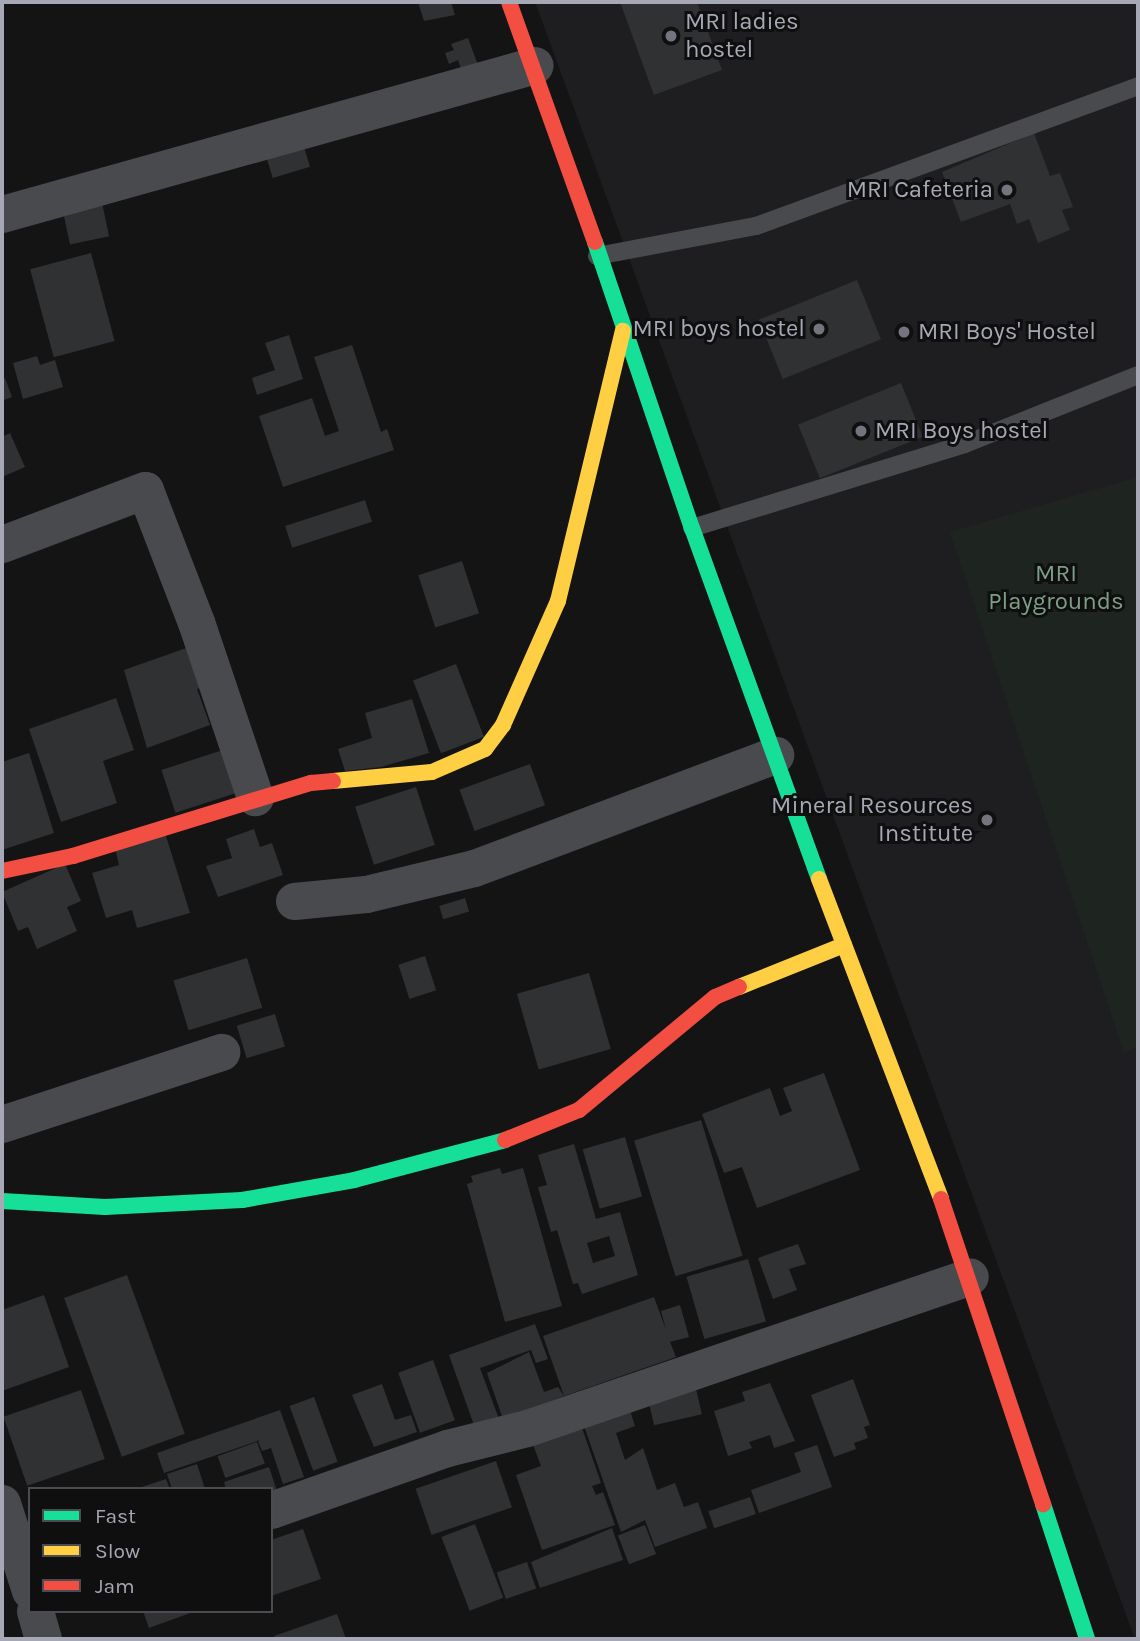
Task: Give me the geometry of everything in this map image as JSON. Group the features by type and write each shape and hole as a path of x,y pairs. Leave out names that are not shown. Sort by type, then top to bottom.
{"street":[{"path":"509,2 535,65 597,256 692,528 844,945 970,1276 1087,1639"},
{"path":"2,214 535,65"},
{"path":"2,871 73,856 255,797 312,783 432,772 485,749 503,725 558,601 623,331"},
{"path":"2,544 145,490 196,622 255,797"},
{"path":"294,901 366,894 474,868 775,755"},
{"path":"2,1200 105,1207 242,1200 354,1180 495,1144 579,1110 715,997 844,945"},
{"path":"2,1124 221,1052"},
{"path":"273,1509 447,1448 527,1428 970,1276"},
{"path":"2,1503 28,1585"},
{"path":"36,1613 43,1639"}],"lane":[{"path":"597,256 757,226 1138,86"},
{"path":"692,528 965,444 1138,375"}],"shaded area":[{"name":"Mineral Resources Institute","path":"535,2 1138,2 1138,1639 1135,1639"}],"green space":[{"name":"MRI Playgrounds","path":"1138,477 1138,1047 1124,1052 950,532"}],"building":[{"path":"418,2 451,2 455,15 424,21"},
{"name":"MRI ladies hostel","path":"620,2 697,2 722,70 654,95"},
{"path":"468,38 478,65 462,72 458,60 449,64 445,53 454,50 451,44"},
{"name":"MRI Cafeteria","path":"1034,133 1050,176 1060,173 1073,207 1062,210 1070,230 1038,243 1029,219 1017,224 1010,204 961,222 942,172"},
{"path":"301,137 310,167 273,178 264,148"},
{"path":"101,198 109,236 70,244 62,206"},
{"path":"91,253 115,341 54,357 30,269"},
{"name":"MRI boys hostel","path":"857,280 881,339 783,379 759,320"},
{"path":"289,335 303,379 257,395 252,378 275,370 265,343"},
{"path":"352,345 381,432 387,429 394,450 283,487 259,416 312,398 325,436 339,431 314,357"},
{"path":"37,356 40,365 55,360 63,387 23,399 13,363"},
{"path":"5,378 12,397 2,401 2,380"},
{"name":"MRI Boys hostel","path":"901,383 923,437 820,478 798,425"},
{"path":"10,433 25,467 2,477 2,437"},
{"path":"365,500 372,522 292,548 285,526"},
{"path":"462,561 479,613 435,628 418,575"},
{"path":"192,646 206,686 197,689 210,725 147,748 124,670"},
{"path":"456,664 484,737 441,753 413,680"},
{"path":"116,698 134,750 103,761 117,803 61,822 29,729"},
{"path":"412,699 429,753 381,767 345,771 338,749 372,738 365,713"},
{"path":"229,748 243,791 175,813 161,770"},
{"path":"29,753 54,833 2,850 2,762"},
{"path":"530,764 545,805 475,831 460,790"},
{"path":"416,787 435,845 374,865 355,807"},
{"path":"254,829 260,847 272,843 283,875 218,897 206,866 232,858 226,839"},
{"path":"165,833 190,913 137,928 132,910 106,918 92,873 119,865 115,848"},
{"path":"65,864 81,901 67,907 77,931 37,949 28,927 18,931 2,892"},
{"path":"465,898 469,911 443,919 439,906"},
{"path":"425,956 436,990 409,999 398,965"},
{"path":"247,958 262,1008 189,1030 173,981"},
{"path":"589,973 611,1049 539,1070 517,994"},
{"path":"275,1014 285,1047 247,1058 237,1026"},
{"path":"824,1073 860,1170 757,1208 742,1167 724,1173 702,1114 770,1088 780,1116 792,1111 783,1088"},
{"path":"701,1120 743,1256 676,1276 634,1140"},
{"path":"625,1137 642,1197 600,1209 583,1149"},
{"path":"574,1144 596,1219 620,1212 638,1275 582,1294 578,1283 573,1284 557,1230 551,1232 538,1187 547,1185 538,1155","holes":["609,1236 615,1256 593,1263 587,1243"]},
{"path":"500,1168 502,1174 523,1168 562,1306 505,1322 467,1184 473,1182 471,1176"},
{"path":"798,1244 806,1264 789,1269 797,1290 773,1299 758,1258"},
{"path":"748,1259 766,1321 704,1339 686,1277"},
{"path":"127,1275 185,1434 122,1457 64,1298"},
{"path":"44,1295 69,1367 2,1391 2,1310"},
{"path":"654,1297 666,1330 661,1311 680,1305 689,1337 670,1342 676,1357 564,1396 543,1336"},
{"path":"535,1324 548,1359 536,1363 531,1350 480,1368 499,1419 475,1428 449,1355"},
{"path":"529,1352 544,1392 558,1387 564,1396 503,1419 487,1373"},
{"path":"433,1360 455,1420 420,1433 398,1373"},
{"path":"853,1379 870,1425 864,1427 868,1438 854,1443 856,1449 834,1457 811,1395"},
{"path":"770,1383 795,1441 774,1448 770,1435 749,1442 752,1448 728,1456 714,1411 745,1401 742,1392"},
{"path":"382,1384 395,1420 411,1415 417,1432 374,1447 352,1395"},
{"path":"696,1389 702,1414 654,1425 648,1400"},
{"path":"81,1390 105,1459 27,1486 3,1417"},
{"path":"314,1397 338,1462 313,1471 290,1406"},
{"path":"629,1407 635,1426 616,1433 625,1460 643,1448 657,1490 675,1483 684,1507 698,1502 707,1528 655,1547 645,1520 621,1532 583,1423"},
{"path":"280,1410 304,1477 283,1484 271,1448 262,1451 258,1441 263,1439 164,1473 157,1453"},
{"path":"581,1425 601,1483 592,1486 596,1495 603,1492 615,1525 542,1550 516,1475 541,1466 532,1442"},
{"path":"257,1442 265,1464 225,1478 218,1456"},
{"path":"817,1445 832,1487 759,1513 751,1490 801,1472 794,1453"},
{"path":"496,1461 512,1507 432,1535 416,1489"},
{"path":"197,1464 204,1487 171,1487 167,1474"},
{"path":"269,1467 278,1494 273,1495 273,1487 225,1487 224,1482"},
{"path":"166,1479 169,1487 142,1487"},
{"path":"750,1497 756,1514 714,1528 708,1511"},
{"path":"475,1524 503,1598 470,1611 441,1537"},
{"path":"645,1525 656,1554 629,1564 618,1535"},
{"path":"612,1528 623,1560 540,1588 531,1562"},
{"path":"303,1529 321,1579 273,1595 273,1539"},
{"path":"527,1562 536,1588 506,1599 497,1572"},
{"path":"144,1613 190,1613 149,1628"},
{"path":"337,1614 346,1639 275,1639 274,1636"}],"traffic: fast":[{"path":"595,242 692,528 819,879"},
{"path":"2,1201 105,1207 242,1200 354,1180 505,1140"},
{"path":"1043,1504 1087,1639"}],"traffic: slow":[{"path":"333,781 432,772 485,749 503,725 558,601 623,331"},
{"path":"819,879 941,1199"},
{"path":"739,987 844,945"}],"traffic: jam":[{"path":"509,2 595,242"},
{"path":"2,871 73,856 311,783 333,781"},
{"path":"505,1140 579,1110 715,997 739,987"},
{"path":"941,1199 1043,1504"}],"place":[{"name":"MRI ladies hostel","path":"671,36"},
{"name":"MRI Cafeteria","path":"1007,190"},
{"name":"MRI boys hostel","path":"819,329"},
{"name":"MRI Boys' Hostel","path":"904,332"},
{"name":"MRI Boys hostel","path":"861,431"},
{"name":"Mineral Resources Institute","path":"987,820"}]}
